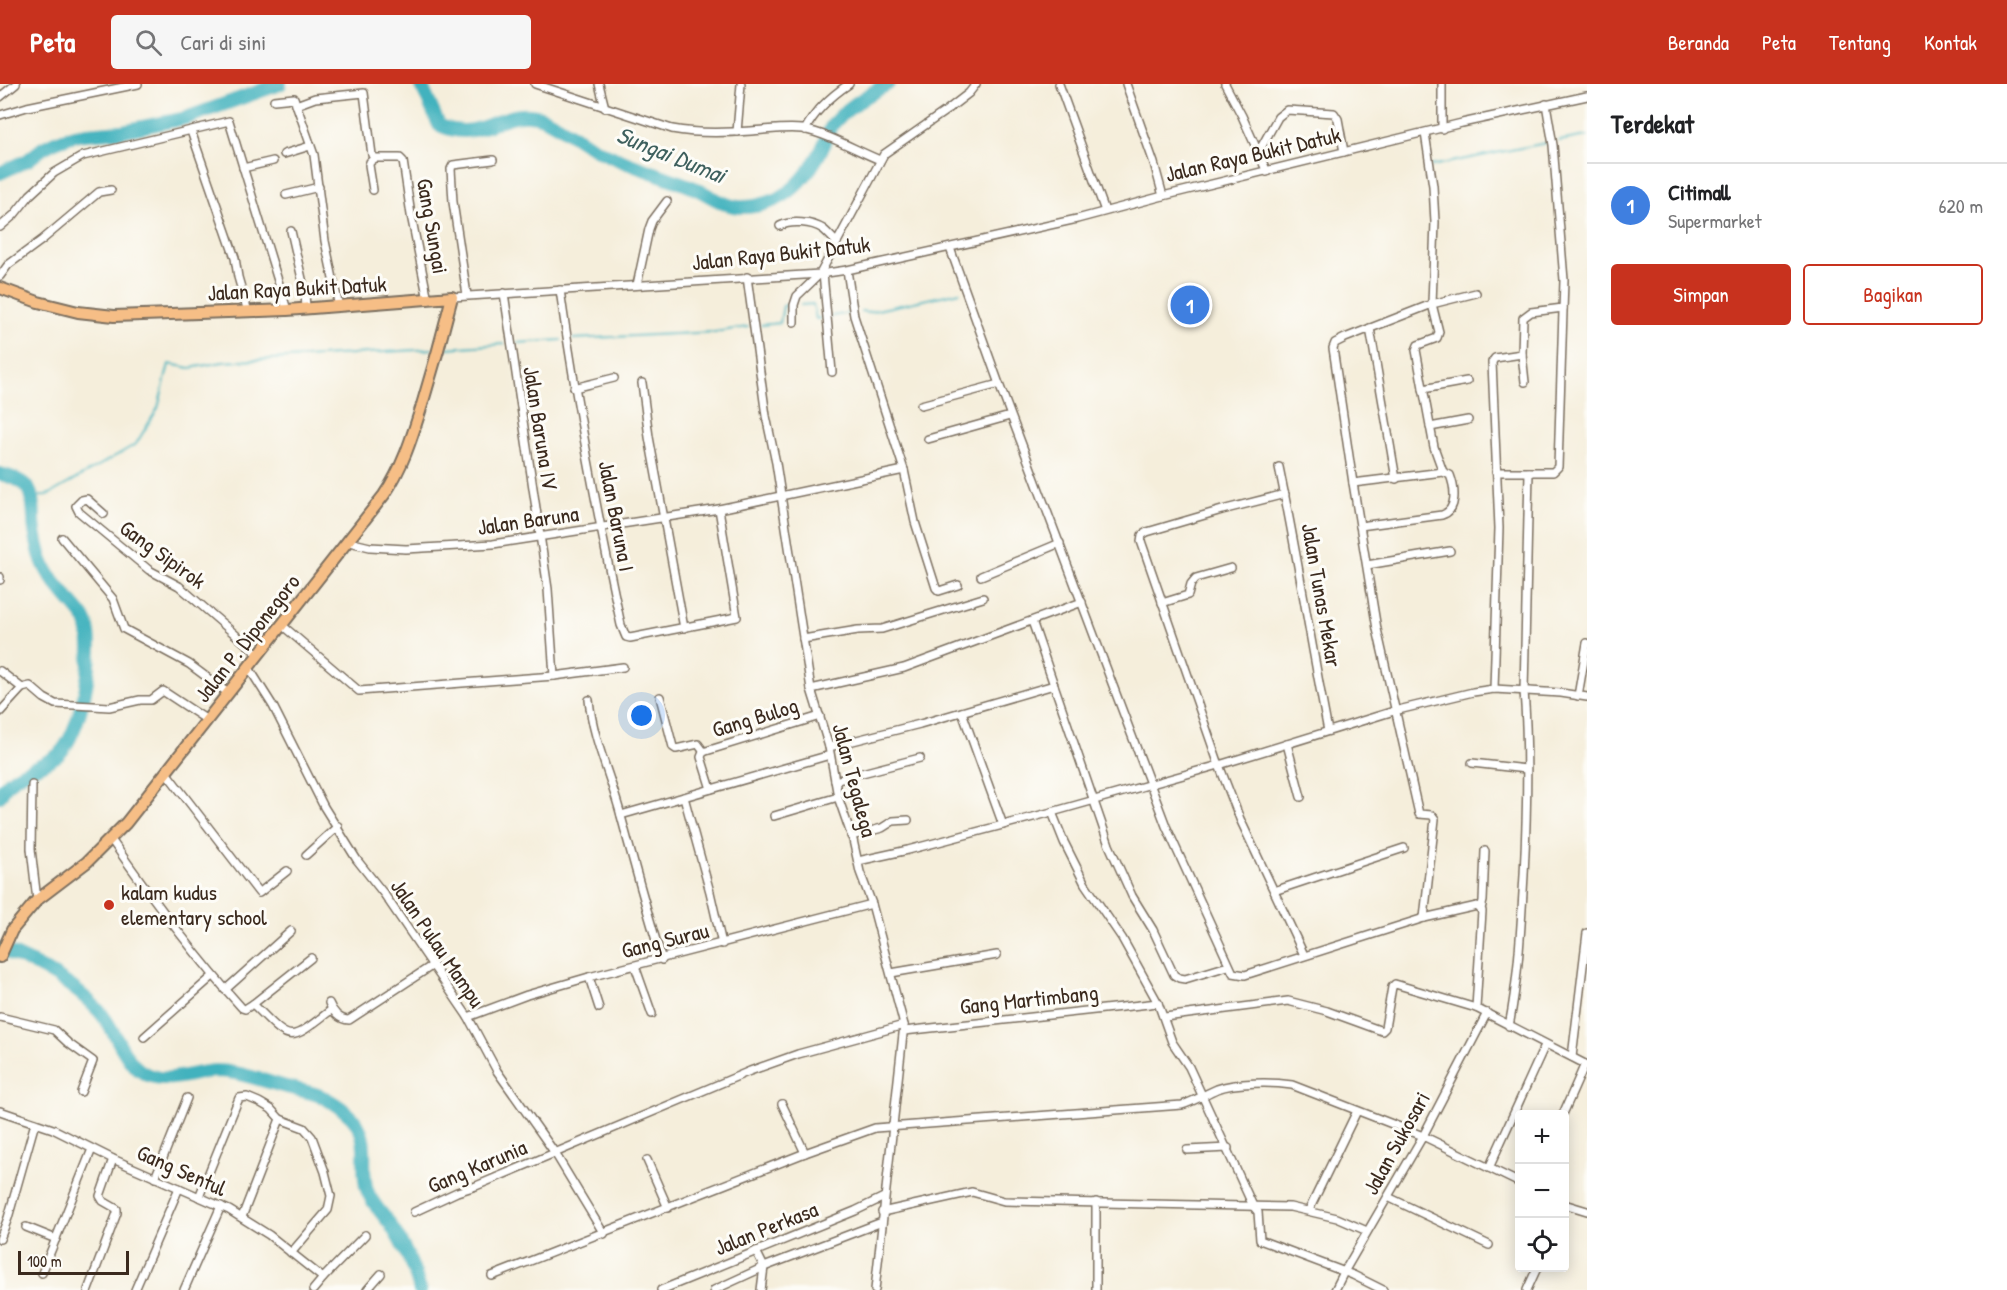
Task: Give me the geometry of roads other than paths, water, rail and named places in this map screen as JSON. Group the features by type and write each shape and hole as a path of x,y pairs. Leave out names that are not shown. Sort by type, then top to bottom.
{"main road":[{"name":"Jalan Raya Bukit Datuk","path":"0,288 38,302 92,315 123,316 306,309 452,297"},
{"name":"Jalan P. Diponegoro","path":"0,957 7,940 37,900 87,862 126,823 384,495 400,470 435,362 452,297"}],"street":[{"path":"0,98 16,84"},
{"path":"0,115 27,107 138,84"},
{"path":"535,84 672,129 694,132 791,128 805,130 880,160"},
{"path":"599,84 605,108"},
{"path":"737,132 741,84"},
{"path":"805,130 813,116 849,84"},
{"path":"794,322 797,296 822,273 880,160 889,149 947,110 969,93 976,84"},
{"path":"1059,84 1105,211"},
{"path":"1126,84 1154,163 1163,196"},
{"path":"1225,84 1267,172"},
{"path":"1442,129 1443,84"},
{"path":"296,105 315,98 364,93 371,149 375,158 369,165 373,190"},
{"name":"Jalan Raya Bukit Datuk","path":"452,297 848,270 950,248 1344,152 1587,96"},
{"path":"274,100 293,98 314,155 325,241 339,307"},
{"path":"1496,472 1553,472 1558,467 1564,280 1553,145 1546,104"},
{"path":"1258,153 1278,117 1290,109 1330,112 1336,116 1344,152"},
{"path":"0,227 54,173 83,156 229,121 288,310"},
{"path":"191,131 235,258 248,312"},
{"path":"1425,133 1435,222 1432,304 1439,332 1438,336 1418,345 1416,349 1430,427 1443,472"},
{"path":"284,154 310,146"},
{"name":"Gang Sungai","path":"375,158 400,158 403,161 411,216 428,300"},
{"path":"467,296 453,202 451,169 453,165 493,160"},
{"path":"243,168 273,161"},
{"path":"286,195 319,187"},
{"path":"0,276 8,265 99,192 111,190"},
{"path":"638,285 652,220 667,201"},
{"path":"780,226 788,223 814,225 824,230 837,243"},
{"path":"291,231 305,292 306,309"},
{"path":"950,248 1010,416 1170,835 1228,966 1234,974 1245,975 1425,918 1474,905 1481,909"},
{"path":"848,270 854,316 904,470 915,522 937,590 958,585"},
{"path":"822,273 832,372"},
{"name":"Jalan Tegalega","path":"747,278 766,416 811,689 829,751 838,797 872,904 904,1028 874,1290"},
{"name":"Jalan Baruna I","path":"560,290 574,388 600,529 625,635 630,638 737,617 719,510"},
{"name":"Jalan Baruna IV","path":"504,293 541,537 552,629 554,675"},
{"path":"1425,918 1435,819 1432,815 1420,816 1418,812 1394,711 1360,526 1333,348 1337,341 1432,304 1476,293"},
{"path":"1525,382 1522,354 1525,316 1531,312 1563,308"},
{"path":"1370,328 1396,478"},
{"path":"1494,689 1499,528 1492,362 1495,358 1522,354"},
{"path":"574,388 614,378"},
{"path":"1423,389 1467,381"},
{"path":"642,382 649,437 684,628"},
{"path":"921,405 999,384"},
{"path":"928,439 1010,416"},
{"path":"1430,427 1468,420"},
{"name":"Jalan Tunas Mekar","path":"1279,467 1328,730"},
{"name":"Jalan Baruna","path":"349,542 378,548 481,546 719,510 904,470"},
{"path":"1353,483 1443,472 1450,474 1453,485 1453,502 1448,513 1360,526"},
{"path":"1509,1026 1515,996 1527,826 1527,724 1524,691 1529,472"},
{"path":"1284,494 1144,534 1141,544 1240,819 1304,955"},
{"name":"Gang Sipirok","path":"105,514 87,499 82,500 76,506 79,512 149,570 180,586 259,655"},
{"path":"62,538 113,599 124,629 189,664 228,693"},
{"path":"981,576 1060,543"},
{"path":"1367,565 1450,551"},
{"path":"1162,603 1188,595 1191,584 1196,578 1231,568"},
{"path":"803,639 858,630 882,629 983,598"},
{"path":"811,689 904,668 1082,602"},
{"path":"1032,621 1109,845 1174,975 1185,979 1228,966"},
{"path":"283,626 359,692 623,667"},
{"path":"1578,696 1587,643"},
{"name":"Jalan Pulau Mampu","path":"249,668 273,706 324,807 338,826 357,860 468,1017 497,1071 555,1154 604,1234"},
{"path":"0,670 22,688"},
{"path":"621,815 1054,685"},
{"path":"0,712 22,688 30,686 50,702 63,705 109,707 140,700 151,700 164,691 207,720"},
{"path":"858,861 963,837 1052,813 1394,711 1473,692 1494,689 1587,697"},
{"path":"660,697 673,747 676,749 698,744 704,752"},
{"path":"589,700 602,759 621,815 638,884 662,960"},
{"path":"962,712 1003,825"},
{"name":"Gang Bulog","path":"711,789 701,757 704,752 820,716"},
{"path":"1287,744 1301,798"},
{"path":"835,781 920,758"},
{"path":"1472,763 1526,769"},
{"path":"165,771 259,893 287,871"},
{"path":"32,784 31,849 37,900"},
{"path":"684,797 722,944"},
{"path":"774,816 838,797"},
{"path":"1052,813 1085,884 1122,938 1165,1017 1172,1042 1190,1067 1253,1206 1258,1212 1258,1236 1262,1242 1344,1272 1383,1290"},
{"path":"851,836 882,828 893,821 908,820"},
{"path":"306,855 338,826"},
{"path":"110,838 147,893 213,976 242,1008 245,1009 253,1004 311,958"},
{"path":"1274,891 1404,848"},
{"path":"1476,1008 1485,851"},
{"name":"Gang Surau","path":"468,1017 527,995 589,977 872,904"},
{"path":"225,990 291,931"},
{"path":"1572,1057 1587,933"},
{"path":"891,973 997,955"},
{"path":"253,1004 279,1029 287,1035 292,1035 301,1033 330,1006 342,1019 346,1021 352,1019 433,965"},
{"path":"635,966 652,1014"},
{"path":"144,1037 213,976"},
{"path":"589,977 599,1008"},
{"path":"1165,1017 1288,1001 1327,1011 1382,1031 1385,1028 1392,987 1395,984 1476,1008 1586,1065 1565,1110"},
{"name":"Gang Martimbang","path":"555,1154 779,1060 904,1028 1158,1003"},
{"name":"Jalan Sukosari","path":"1335,1290 1423,1136 1487,1013"},
{"path":"0,1017 54,1030 68,1043 89,1056 93,1061 81,1092"},
{"path":"1489,1168 1545,1045"},
{"path":"492,1276 604,1234 805,1153 875,1128 1182,1105 1224,1087 1292,1085 1423,1136 1515,1181"},
{"path":"199,1197 239,1098 247,1097 267,1106 280,1119 304,1128 312,1137 331,1196 328,1210 291,1253"},
{"path":"155,1178 187,1098"},
{"path":"782,1104 805,1153"},
{"name":"Gang Sentul","path":"0,1111 53,1129 113,1159 221,1206 269,1234 323,1278"},
{"path":"1309,1210 1357,1111"},
{"path":"242,1217 280,1119"},
{"path":"0,1239 35,1123"},
{"path":"1187,1150 1228,1148"},
{"path":"42,1273 92,1149"},
{"name":"Gang Karunia","path":"414,1212 457,1192 555,1154"},
{"path":"88,1290 117,1213 117,1209 103,1202 100,1196 113,1159"},
{"path":"647,1160 668,1208"},
{"path":"135,1290 180,1188"},
{"path":"882,1212 972,1192 999,1201 1290,1207 1337,1218 1367,1231"},
{"name":"Jalan Perkasa","path":"661,1290 884,1197"},
{"path":"1388,1197 1490,1245"},
{"path":"1096,1202 1096,1290"},
{"path":"1569,1205 1587,1210"},
{"path":"184,1290 221,1206"},
{"path":"714,1290 764,1267 882,1222"},
{"path":"26,1227 56,1239"},
{"path":"313,1290 365,1235"},
{"path":"756,1251 764,1267 761,1290"},
{"path":"1527,1290 1535,1272"},
{"path":"367,1290 381,1274"}],"waterway":[{"name":"Sungai Dumai","path":"0,173 28,160 43,148 74,135 122,131 186,118 280,84"},
{"name":"Sungai Dumai","path":"421,84 439,125 454,130 468,131 516,116 529,115 543,118 615,158 692,187 727,205 738,207 767,203 791,190 814,164 831,127 839,118 859,101 888,84"},
{"path":"1559,141 1587,136"},
{"path":"1431,166 1546,143"},
{"path":"861,311 868,312 960,292"},
{"path":"801,305 813,304 816,319 849,313"},
{"path":"761,325 780,323 783,306 788,305"},
{"path":"573,339 715,332 748,327"},
{"path":"516,343 561,340"},
{"path":"446,348 504,344"},
{"path":"33,498 50,494 136,444 158,408 169,364 190,368 223,362 432,349"},
{"name":"Sungai Dumai","path":"0,474 18,480 28,488 31,494 36,536 42,561 53,580 86,621 90,651 80,711 66,745 58,755 10,781 0,796"},
{"name":"Sungai Dumai","path":"0,949 27,961 78,991 99,1011 132,1063 148,1075 165,1078 215,1071 233,1073 316,1094 347,1113 361,1132 367,1190 404,1248 420,1290"}],"place":[{"name":"Citimall","path":"1190,305"},
{"name":"kalam kudus elementary school","path":"109,905"}]}
